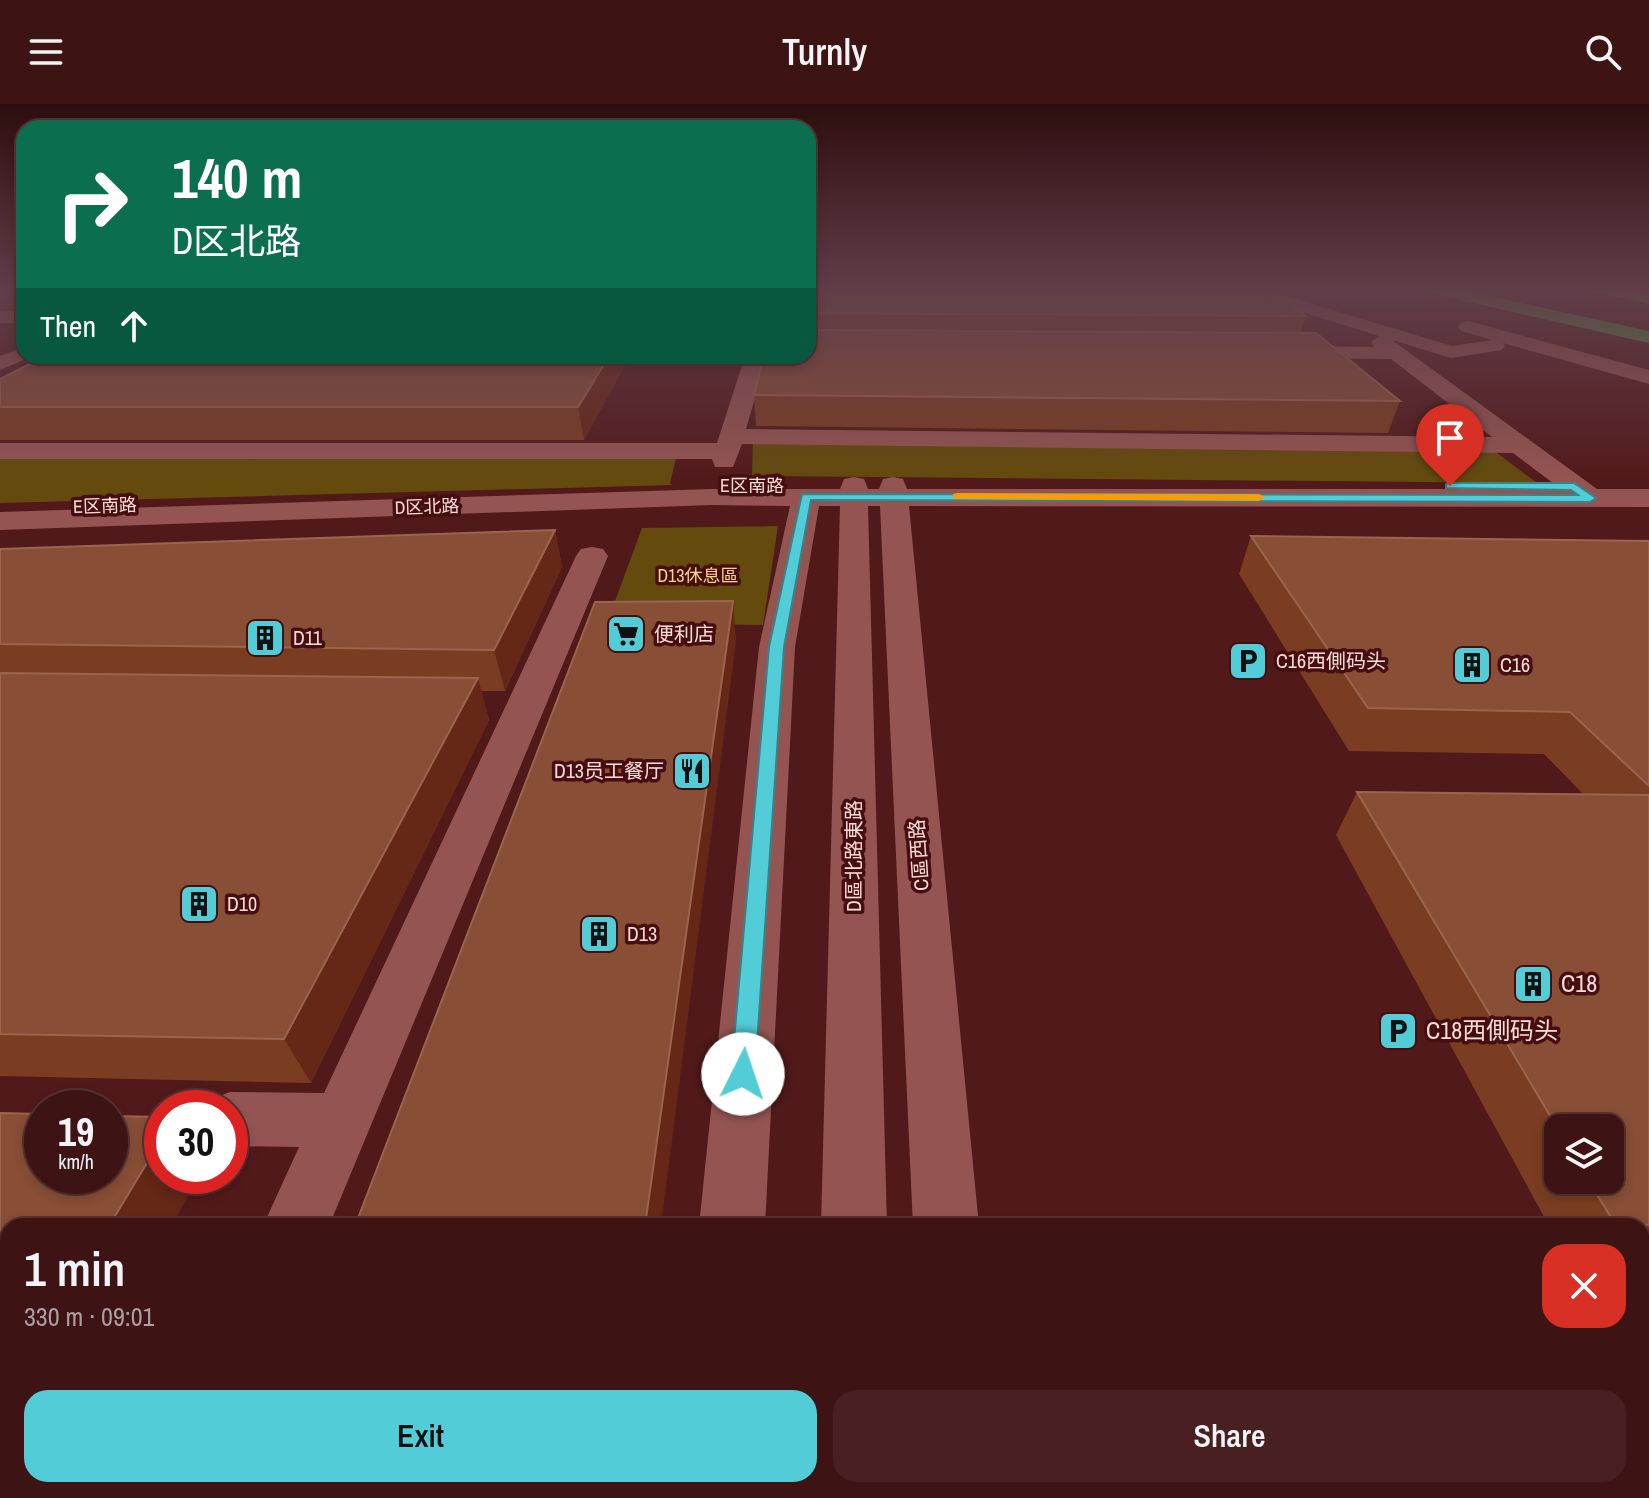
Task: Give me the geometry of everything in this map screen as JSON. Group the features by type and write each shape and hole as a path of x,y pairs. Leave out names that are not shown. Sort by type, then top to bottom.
{"street":[{"path":"1395,353 1582,492 1649,486"},
{"path":"1562,353 1649,377"},
{"path":"714,491 754,364"},
{"path":"0,451 729,444 1518,445"},
{"name":"E区南路","path":"0,510 714,491 874,491"},
{"name":"D区北路","path":"0,521 714,491 806,496 874,491"},
{"path":"874,491 1582,492 1649,498"},
{"name":"D區北路東路","path":"854,1218 874,491"},
{"name":"C區西路","path":"874,491 945,1218"},
{"path":"733,1218 777,647 806,496"},
{"path":"300,1218 342,1121 510,705 592,556"},
{"path":"248,1119 342,1121"}],"green space":[{"path":"753,439 1486,445 1537,483 752,476"},
{"path":"677,454 672,485 0,503 0,455"},
{"name":"D13休息區","path":"778,526 763,625 607,623 642,528"}],"building":[{"path":"816,353 1341,353 1400,401 754,395 762,364 816,364"},
{"path":"29,364 604,364 578,407 0,407 0,379"},
{"path":"555,530 494,650 0,644 0,549"},
{"name":"C16","path":"1251,536 1649,541 1649,786 1570,712 1368,708"},
{"name":"D13","path":"733,601 646,1218 358,1218 595,602"},
{"name":"D10","path":"0,673 478,678 284,1039 0,1034"},
{"name":"C18","path":"1357,792 1649,795 1649,1218 1611,1218 1597,1194 1624,1194 1624,1114 1549,1114"},
{"path":"0,1113 24,1114 24,1194 128,1194 128,1116 144,1117 144,1168 114,1218 0,1218"}],"slow traffic":[{"path":"957,497 1259,497"}],"place":[{"name":"便利店","path":"626,634"},
{"name":"D11","path":"265,638"},
{"name":"C16西側码头","path":"1248,661"},
{"name":"C16","path":"1472,665"},
{"name":"D13员工餐厅","path":"692,771"},
{"name":"D10","path":"199,904"},
{"name":"D13","path":"599,934"},
{"name":"C18","path":"1533,984"},
{"name":"C18西側码头","path":"1398,1031"}],"route":[{"path":"743,1074 777,647 806,496 1590,498 1574,486 1450,486"}]}
